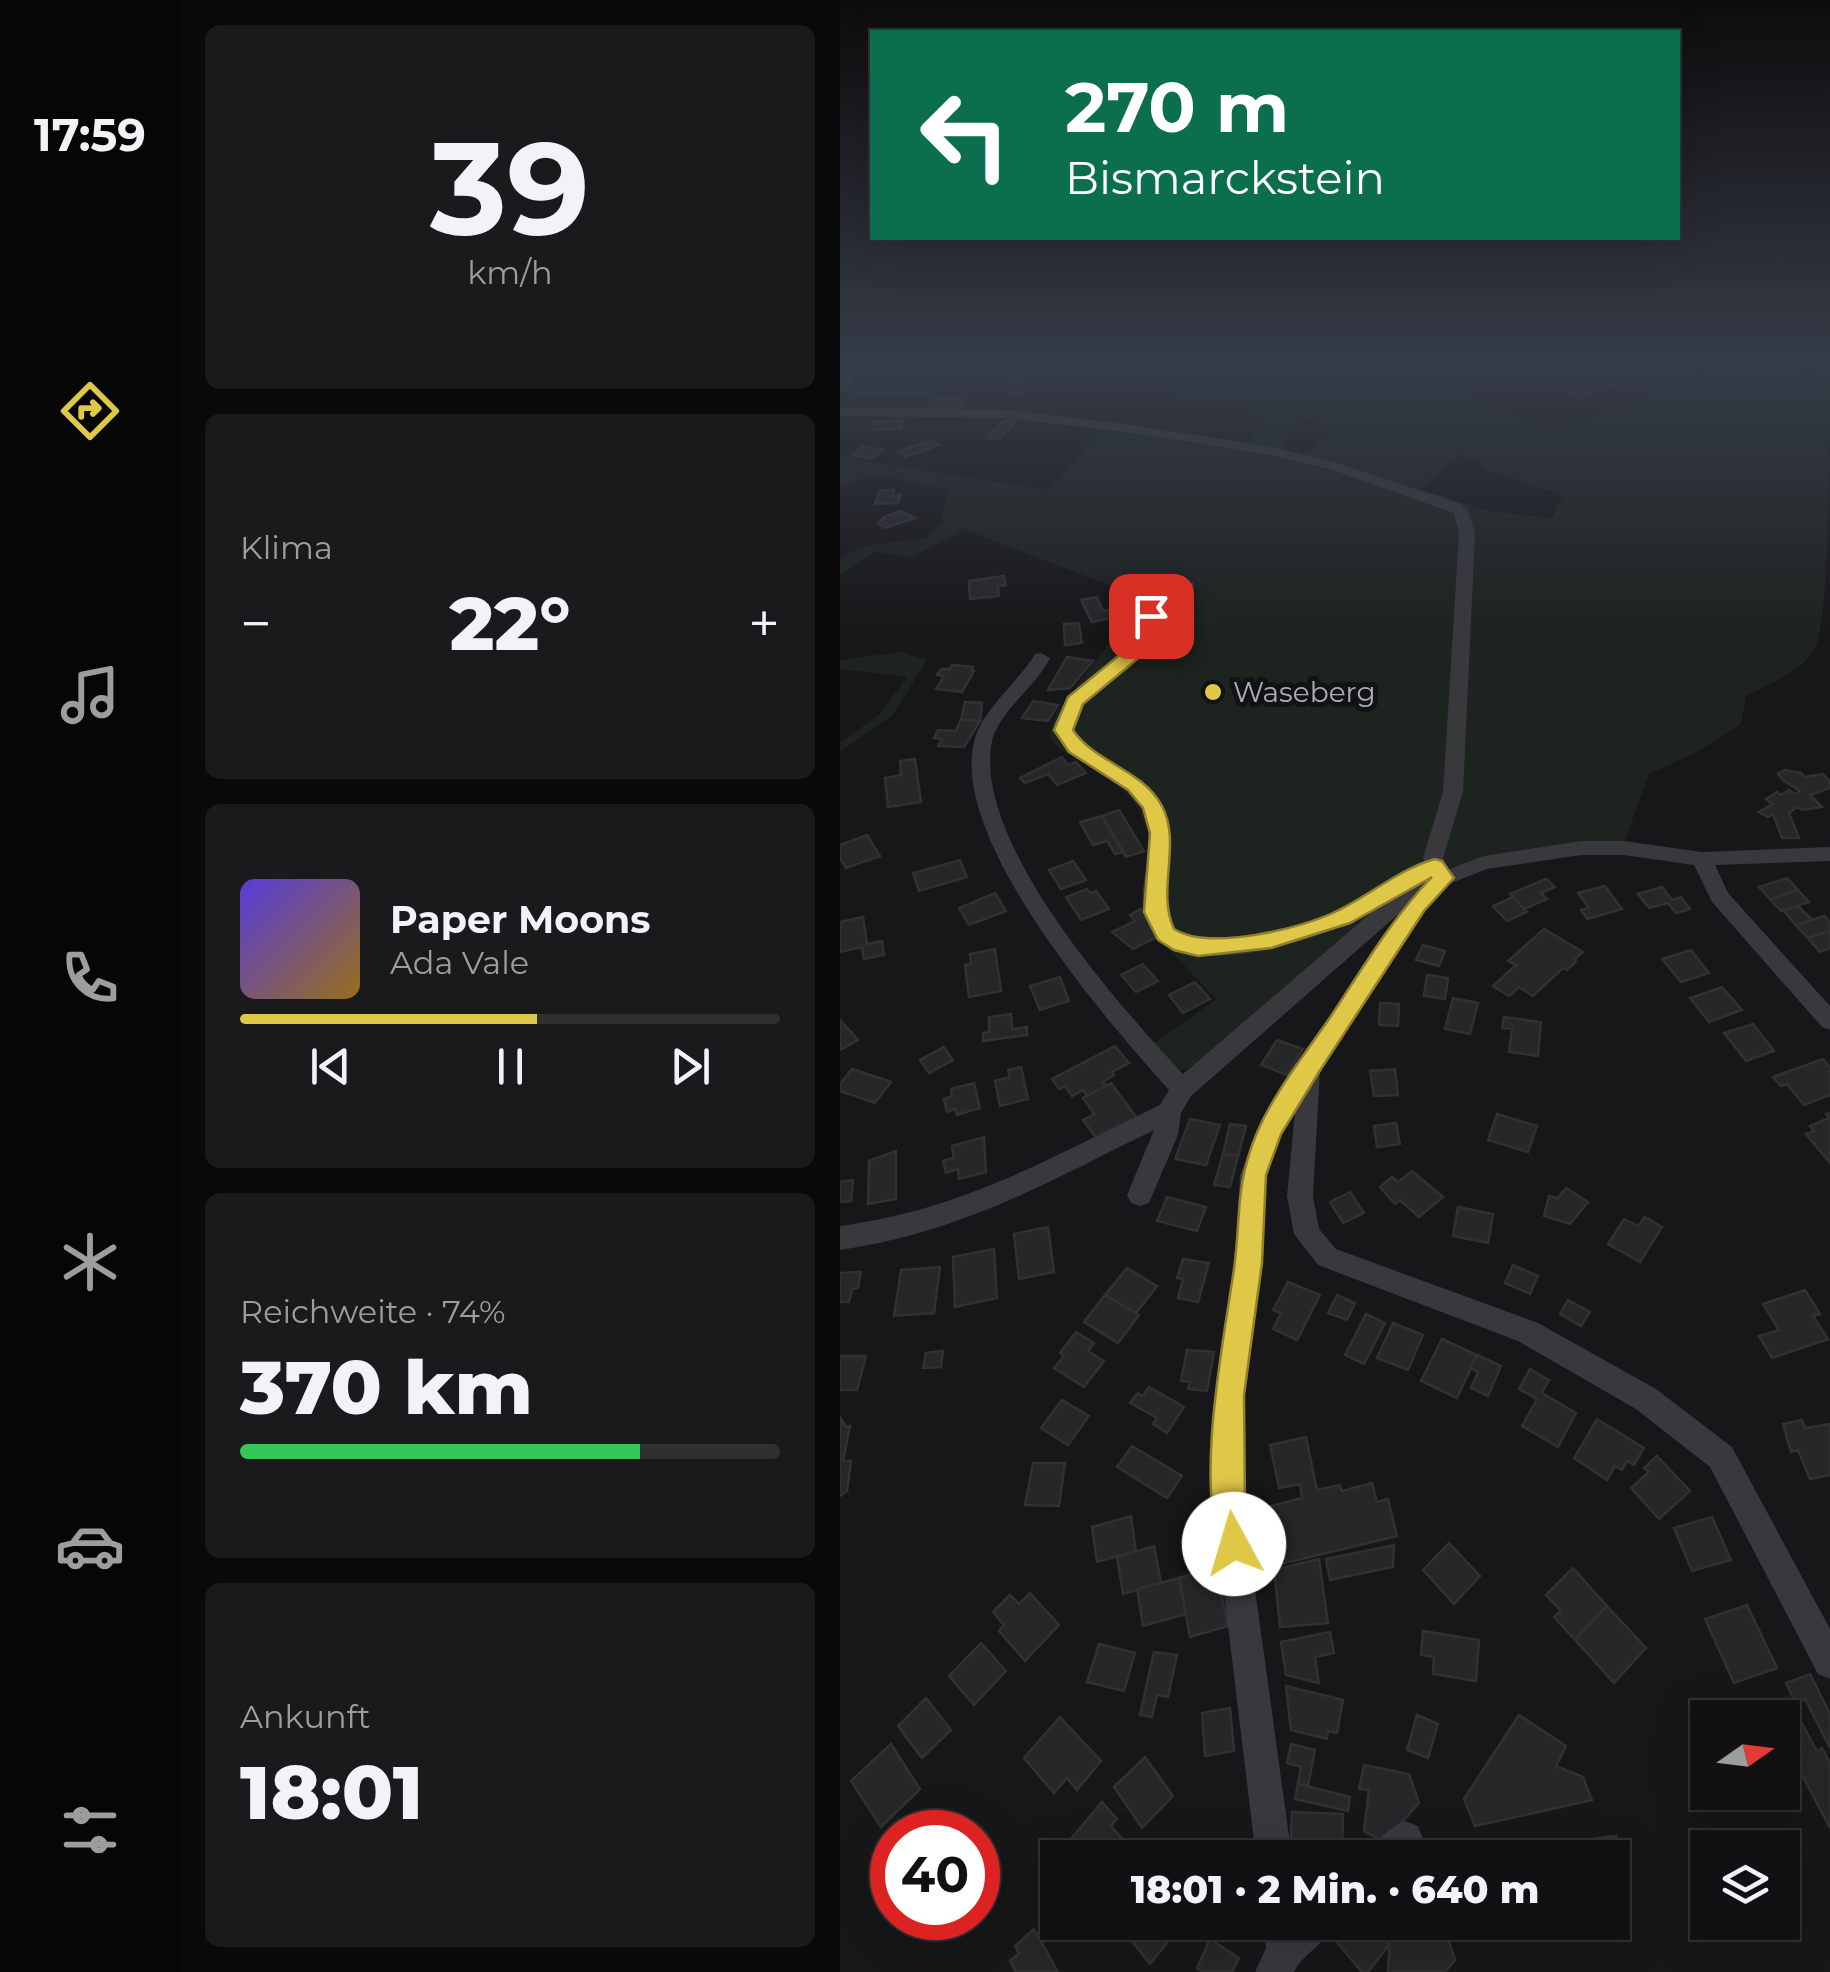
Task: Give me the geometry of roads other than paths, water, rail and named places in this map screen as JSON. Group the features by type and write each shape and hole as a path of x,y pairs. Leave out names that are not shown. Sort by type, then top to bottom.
{"street":[{"path":"1276,453 1382,481 1461,511 1466,533 1453,792 1434,858 1439,872"},
{"path":"1188,585 1160,589 1140,646 1075,701 1064,724 1068,742 1135,786 1153,807 1160,833 1155,912 1166,934 1188,946 1211,948 1302,932 1343,918 1439,872 1581,848 1624,848 1702,858 1830,854"},
{"path":"1041,658 1036,670 1003,706 982,745 980,766 988,810 1000,841 1077,966 1176,1101"},
{"path":"1702,858 1719,897 1830,1021"},
{"path":"1272,1840 1229,1509 1229,1395 1248,1263 1253,1175 1270,1131 1310,1065 1439,872"},
{"path":"840,1238 902,1230 993,1200 1176,1101 1393,906 1439,872"},
{"path":"1310,1065 1300,1196 1307,1234 1327,1256 1364,1273 1528,1332 1646,1400 1721,1458 1830,1662"},
{"path":"1140,1195 1176,1101"}],"place":[{"name":"Waseberg","path":"1213,692"}]}
